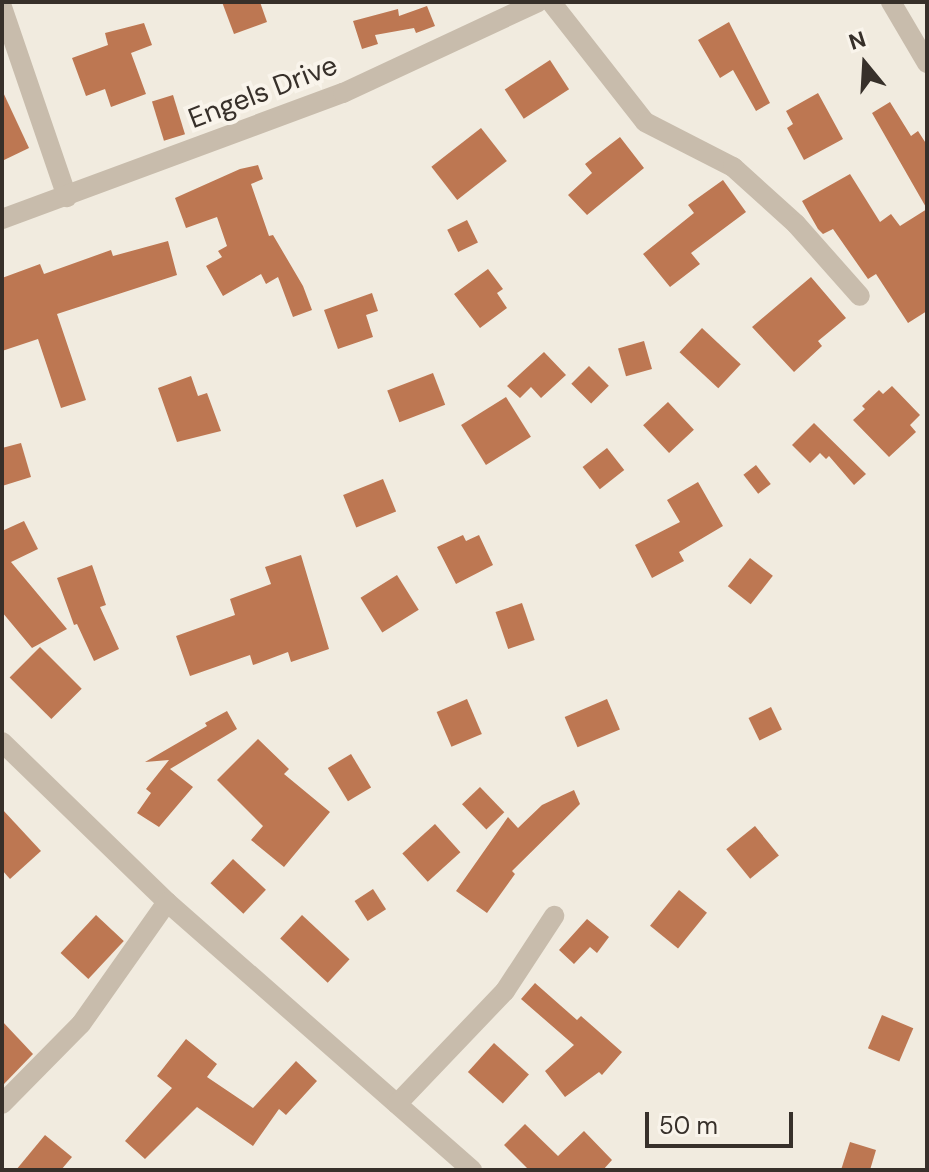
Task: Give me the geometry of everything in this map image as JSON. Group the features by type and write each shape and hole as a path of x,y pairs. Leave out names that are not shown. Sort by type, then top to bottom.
{"street":[{"name":"Engels Drive","path":"2,219 343,93 538,2"},
{"path":"551,2 645,122 733,167 796,224 860,296"},
{"path":"891,2 927,63"},
{"path":"2,7 67,197"},
{"path":"2,742 167,902 472,1170"},
{"path":"2,1104 81,1024 167,902"},
{"path":"397,1104 505,991 554,916"}],"building":[{"path":"222,2 260,2 267,22 234,34"},
{"path":"427,6 435,26 416,33 414,28 375,35 378,44 362,49 353,21 398,9 399,16"},
{"path":"729,22 770,103 756,111 733,70 720,78 698,40"},
{"path":"144,23 152,45 131,53 146,94 111,107 105,89 86,96 72,58 108,45 105,33"},
{"path":"550,60 569,89 524,119 505,89"},
{"path":"2,90 29,148 2,161"},
{"path":"818,93 843,139 804,160 787,128 793,124 786,111"},
{"path":"173,95 185,134 164,141 152,101"},
{"path":"890,102 911,136 918,131 927,145 927,209 872,113"},
{"path":"481,128 507,161 457,200 431,167"},
{"path":"620,137 644,168 587,215 568,195 592,173 585,164"},
{"path":"258,165 263,179 251,184 269,236 273,235 303,286 312,310 293,317 278,277 266,284 261,274 223,296 206,266 222,257 218,251 227,246 217,217 186,228 175,198 240,169"},
{"path":"850,174 880,222 891,214 900,226 927,209 927,311 908,323 876,274 868,279 833,229 823,234 818,229 802,201"},
{"path":"723,180 746,212 691,253 700,264 670,287 643,254 694,213 688,205"},
{"path":"467,220 478,242 458,252 447,230"},
{"path":"168,241 177,275 57,314 86,400 61,408 38,339 2,351 2,278 40,264 44,274 111,250 113,256"},
{"path":"488,269 503,289 497,293 507,308 480,328 454,294"},
{"path":"811,277 846,318 818,341 822,346 794,372 752,327"},
{"path":"372,293 378,311 366,315 373,337 338,349 324,310"},
{"path":"702,328 741,364 718,388 679,352"},
{"path":"644,341 652,369 626,376 618,348"},
{"path":"544,352 566,375 541,398 531,387 520,398 507,386"},
{"path":"589,366 609,386 591,403 571,384"},
{"path":"433,373 445,405 399,422 387,391"},
{"path":"191,376 198,396 207,393 221,431 177,442 158,388"},
{"path":"892,386 920,415 910,425 916,432 889,457 853,420 879,390 883,394"},
{"path":"506,397 531,437 486,465 461,425"},
{"path":"668,402 694,430 669,453 643,425"},
{"path":"814,423 866,474 854,485 829,456 826,459 820,453 810,463 792,445"},
{"path":"21,443 31,477 2,486 2,448"},
{"path":"607,448 624,470 600,489 583,467"},
{"path":"756,465 771,484 758,494 743,475"},
{"path":"383,479 396,511 356,528 343,495"},
{"path":"698,482 723,526 679,552 684,561 652,578 635,545 680,522 667,500"},
{"path":"24,521 38,549 11,562 67,629 32,648 2,612 2,531"},
{"path":"463,535 466,541 479,535 493,565 456,584 437,547"},
{"path":"301,555 329,649 291,662 288,652 253,665 250,655 190,676 176,636 235,615 230,599 271,584 265,567"},
{"path":"750,558 773,576 751,604 728,586"},
{"path":"92,565 106,605 100,607 119,649 94,661 77,624 74,625 57,578"},
{"path":"397,575 419,610 382,633 361,598"},
{"path":"522,603 535,640 508,649 496,612"},
{"path":"40,647 82,689 51,719 10,677"},
{"path":"467,699 482,734 451,747 437,712"},
{"path":"607,699 620,729 578,747 565,717"},
{"path":"771,707 782,729 759,740 749,718"},
{"path":"227,711 237,729 170,769 193,787 159,827 137,813 151,793 146,789 169,760 145,762"},
{"path":"258,739 289,769 284,774 330,812 284,867 251,840 263,826 217,780"},
{"path":"351,754 371,787 348,801 328,768"},
{"path":"480,787 504,812 486,830 462,804"},
{"path":"574,790 580,804 512,871 515,874 487,913 456,891 508,817 518,828 542,805"},
{"path":"2,809 41,851 10,879 2,870"},
{"path":"435,824 460,852 428,882 402,853"},
{"path":"755,826 779,856 750,879 726,849"},
{"path":"233,859 266,890 243,914 210,883"},
{"path":"373,889 386,909 368,921 355,901"},
{"path":"679,890 707,913 678,948 650,926"},
{"path":"96,915 124,941 88,979 61,953"},
{"path":"302,915 350,959 328,983 280,938"},
{"path":"587,919 609,937 597,953 590,947 574,964 559,950"},
{"path":"535,983 577,1020 581,1016 622,1052 602,1075 599,1072 565,1097 545,1071 574,1045 521,999"},
{"path":"882,1015 913,1028 899,1061 868,1048"},
{"path":"2,1021 33,1054 2,1086"},
{"path":"186,1039 217,1064 207,1077 253,1108 296,1061 317,1081 286,1115 279,1109 253,1146 197,1107 145,1159 125,1141 172,1088 157,1076"},
{"path":"494,1043 529,1074 503,1103 468,1072"},
{"path":"525,1124 558,1156 584,1131 612,1160 603,1170 529,1170 504,1145"},
{"path":"45,1135 72,1157 61,1170 16,1170"},
{"path":"850,1142 876,1150 870,1170 841,1170"}]}
